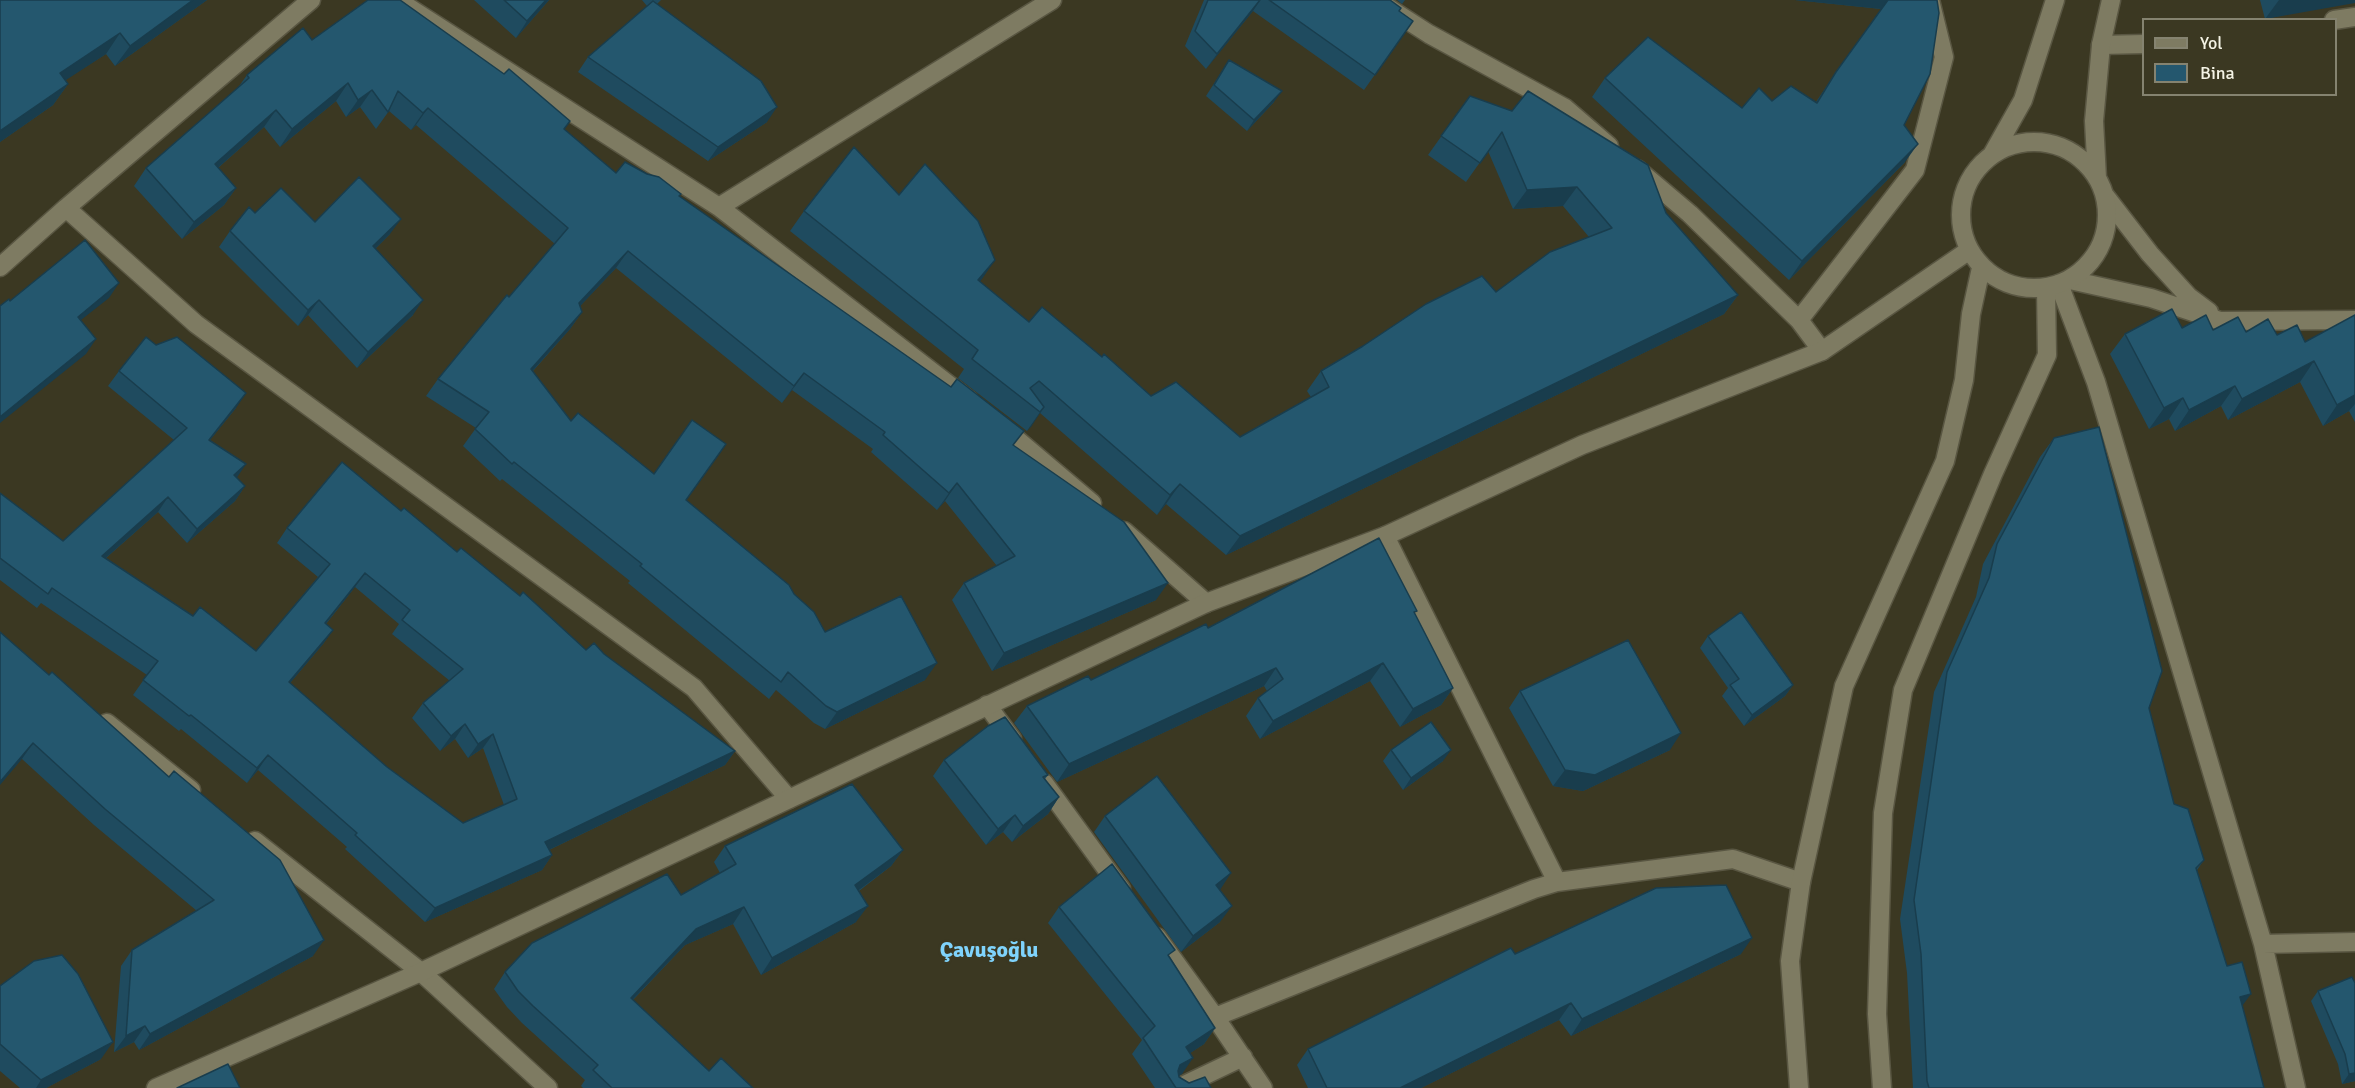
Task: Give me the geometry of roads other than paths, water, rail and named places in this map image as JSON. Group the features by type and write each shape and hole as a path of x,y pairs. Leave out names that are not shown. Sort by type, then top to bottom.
{"street":[{"path":"0,267 311,0"},
{"path":"397,0 719,207 1026,445 1206,603"},
{"path":"719,207 1052,0"},
{"path":"1376,0 1429,34 1565,108 1690,214 1799,320 1822,351"},
{"path":"1799,320 1915,170 1944,57 1930,0"},
{"path":"1992,155 2024,100 2055,0"},
{"path":"2097,180 2094,121 2101,45 2111,0"},
{"path":"2337,20 2355,17"},
{"path":"2101,45 2142,44"},
{"path":"2220,321 2189,297 2150,254 2106,197 2091,167 2064,147 2039,141 2020,142 1996,151 1973,172 1961,201 1960,226 1968,251 1981,268 2002,282 2022,289 2058,284 2151,298 2220,321 2355,320"},
{"path":"1882,1088 1877,1014 1883,813 1904,690 1993,474 2047,355 2058,284 2091,262 2104,240 2108,214 2106,197"},
{"path":"66,208 196,324 694,688 789,799"},
{"path":"156,1088 421,972 1206,603 1384,536 1582,445 1822,351 1968,251"},
{"path":"1799,1088 1790,961 1801,882 1844,686 1945,461 1964,380 1971,314 1981,268"},
{"path":"2058,284 2096,382 2263,944 2296,1088"},
{"path":"1384,536 1557,882"},
{"path":"987,705 1021,752"},
{"path":"94,712 206,801"},
{"path":"1035,771 1132,903"},
{"path":"243,831 421,972 548,1088"},
{"path":"1215,1017 1557,882 1733,859 1801,882"},
{"path":"1146,922 1263,1088"},
{"path":"2263,944 2355,942"},
{"path":"1178,1088 1243,1057"}],"district":[{"name":"Çavuşoğlu","path":"989,951"}]}
